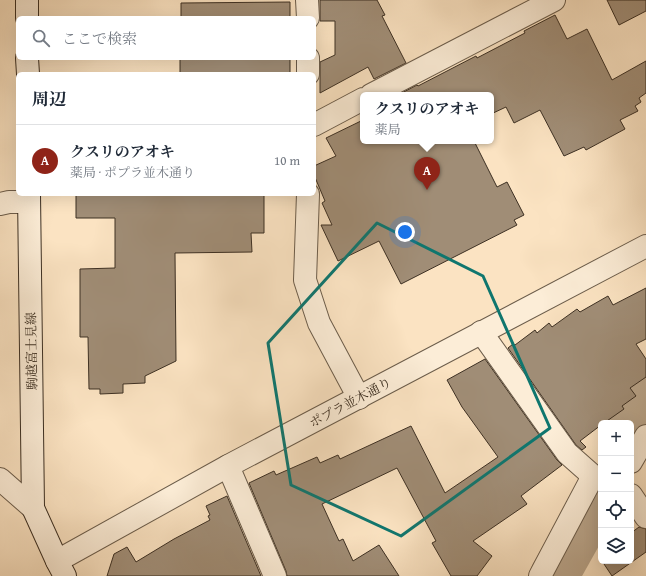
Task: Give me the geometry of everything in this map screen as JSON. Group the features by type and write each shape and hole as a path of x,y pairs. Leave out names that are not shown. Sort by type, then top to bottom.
{"street":[{"path":"27,0 27,16"},
{"path":"307,0 308,16"},
{"path":"377,92 554,0"},
{"path":"28,60 28,72"},
{"path":"308,60 308,72"},
{"path":"316,124 360,101"},
{"path":"308,196 305,280 319,323 359,398"},
{"path":"0,204 29,198"},
{"name":"駒越富士見線","path":"29,198 33,508"},
{"name":"ポプラ並木通り","path":"61,569 228,466 646,246"},
{"path":"481,332 567,453 593,476 540,576"},
{"path":"634,457 646,436"},
{"path":"228,466 275,576"},
{"path":"0,479 33,508 61,569"},
{"path":"634,499 646,517"}],"highlighted area":[{"path":"377,223 483,276 550,428 401,536 291,485 268,343"}],"building":[{"path":"320,0 377,0 385,15 382,16 406,63 374,79 368,67 320,93 320,62 335,55 335,21 320,21"},
{"path":"607,0 646,0 646,11 619,25"},
{"path":"290,2 290,16 181,16 181,3"},
{"path":"555,15 567,39 587,29 612,80 646,61 646,93 639,98 641,102 635,106 638,111 620,120 625,129 586,150 584,147 564,156 540,110 514,123 506,107 494,113 494,92 404,92 476,56 477,58 525,33 524,31"},
{"path":"180,60 290,60 290,72 180,72"},
{"path":"360,121 360,144 476,144 497,187 507,182 524,215 514,220 517,225 401,284 379,241 338,261 321,225 332,225 322,203 325,201 316,180 316,165 336,156 326,138"},
{"path":"76,196 264,196 264,233 251,233 252,252 175,253 176,361 145,376 145,383 123,384 123,393 100,394 100,389 89,389 88,337 80,337 80,269 115,268 115,218 76,218"},
{"path":"646,288 646,339 636,344 646,359 646,377 630,388 636,396 622,406 624,409 608,420 598,420 598,427 580,441 586,447 582,450 576,445 508,348 513,344 515,345 535,330 537,333 549,323 552,327 577,309 580,312 608,296 613,305"},
{"path":"485,359 562,465 521,496 527,504 473,541 492,556 477,576 451,576 432,543 436,541 397,468 322,504 339,541 343,539 353,561 379,545 399,576 287,576 249,483 274,471 276,475 317,457 320,463 338,455 340,459 411,426 445,493 498,457 462,407 447,380"},
{"path":"227,496 261,576 107,576 114,554 127,547 136,562 174,539 210,520 208,516 210,515 206,506"},
{"path":"639,527 646,529 646,552 634,560 634,531"},
{"path":"604,564 629,564 612,576"}],"waterway":[{"path":"634,421 646,400"},
{"path":"554,576 598,497"}],"place":[{"name":"クスリのアオキ","path":"427,190"}]}
